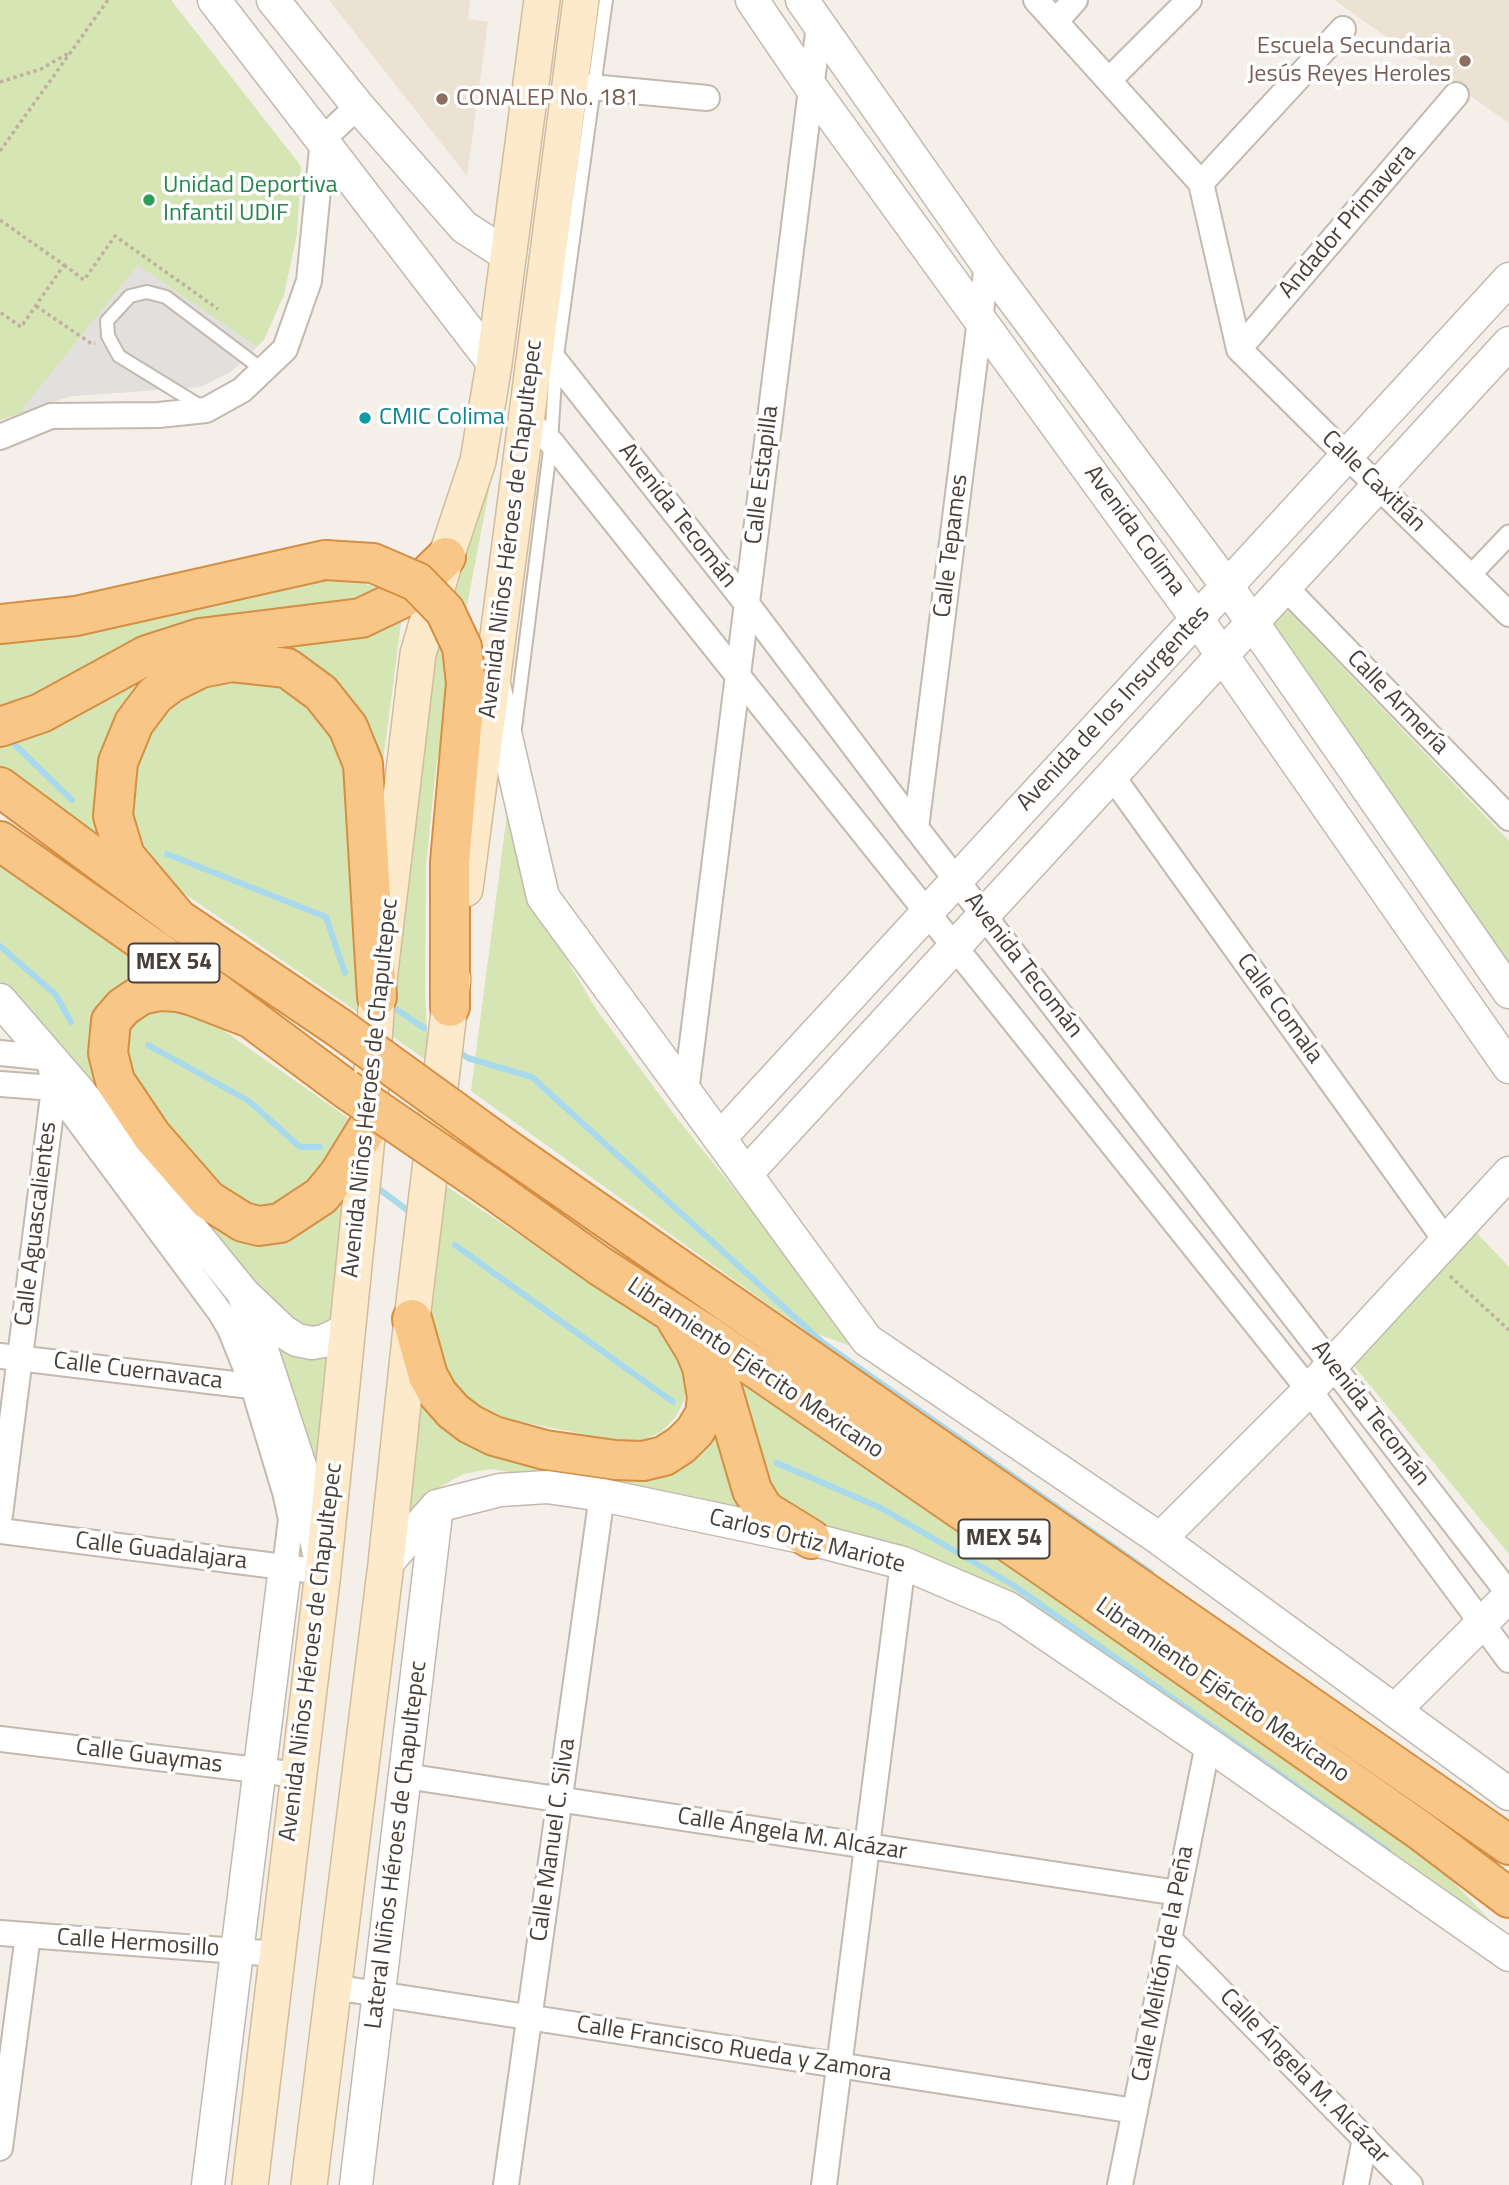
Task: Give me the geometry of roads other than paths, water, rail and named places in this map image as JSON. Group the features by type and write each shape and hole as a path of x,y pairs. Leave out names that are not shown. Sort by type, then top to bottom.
{"highway":[{"path":"0,727 41,713 147,654 200,638 361,618 405,597 446,557"},
{"path":"0,624 76,616 325,560 373,563 417,582 445,611 479,680 450,862 450,1007"},
{"path":"178,919 125,856 113,816 118,762 134,723 155,695 171,682 201,668 232,662 287,668 321,694 348,727 363,764 377,997"},
{"name":"Libramiento Ejército Mexicano","path":"0,787 178,919 338,1027 505,1148 1509,1845"},
{"name":"Libramiento Ejército Mexicano","path":"0,841 250,1018 345,1089 600,1266 707,1335 1049,1570 1421,1831 1509,1898"},
{"path":"250,1018 193,996 160,991 141,995 123,1007 111,1021 108,1053 115,1081 152,1136 208,1200 243,1222 259,1226 280,1223 321,1195 339,1174 368,1127"},
{"path":"412,1319 428,1376 445,1402 470,1424 494,1436 545,1450 615,1460 643,1461 664,1455 681,1446 695,1431 705,1414 707,1397 702,1367 695,1350 671,1311"},
{"path":"707,1335 752,1490 764,1510 811,1539"},
{"path":"1421,1831 1509,1924"}],"main road":[{"name":"Avenida Niños Héroes de Chapultepec","path":"250,2185 323,1572 368,1127 377,997 418,654 478,461 494,363 542,0"},
{"name":"Avenida Niños Héroes de Chapultepec","path":"479,680 538,431 582,86 581,0"},
{"path":"309,2185 386,1563 450,1007"}],"street":[{"path":"214,0 494,363"},
{"path":"273,0 358,106 464,227 507,256"},
{"name":"Avenida Colima","path":"752,0 811,87 1197,619 1509,1067"},
{"path":"1037,0 1201,183 1239,349"},
{"path":"1056,21 1075,0"},
{"path":"1109,80 1189,0"},
{"name":"Avenida Colima","path":"811,12 987,264 1227,586 1509,992"},
{"name":"Calle Estapilla","path":"686,1092 811,87 811,12"},
{"path":"1201,183 1343,29"},
{"path":"582,86 708,97"},
{"name":"Andador Primavera","path":"1239,349 1456,95"},
{"path":"0,438 51,416 159,415 206,410 243,390 285,349 309,281 323,139 358,106"},
{"name":"Calle Tepames","path":"916,828 987,264"},
{"name":"Avenida de los Insurgentes","path":"720,1138 1509,279"},
{"name":"Avenida de los Insurgentes","path":"746,1174 1509,343"},
{"name":"Calle Caxitlán","path":"1239,349 1509,614"},
{"name":"Avenida Tecomán","path":"547,351 747,604 916,828 1509,1595"},
{"name":"Avenida Tecomán","path":"538,431 738,675 1309,1390 1509,1660"},
{"path":"1470,576 1509,535"},
{"name":"Calle Armería","path":"1285,587 1509,818"},
{"path":"479,680 511,759 543,897 867,1340 1160,1539 1509,1794"},
{"name":"Calle Comala","path":"1112,776 1438,1250"},
{"path":"0,1000 220,1312 264,1387 300,1469 323,1572"},
{"path":"819,1032 845,1067"},
{"path":"0,1053 52,1073 77,1089 244,1294 284,1332 297,1340 312,1343 324,1341 347,1330"},
{"path":"0,1084 52,1073"},
{"name":"Calle Aguascalientes","path":"0,1515 10,1357 52,1073"},
{"path":"1160,1539 1309,1390 1509,1173"},
{"path":"208,2185 291,1519 244,1294"},
{"name":"Calle Cuernavaca","path":"10,1357 264,1387"},
{"name":"Carlos Ortiz Mariote","path":"437,1506 500,1490 547,1487 603,1495 811,1539 903,1563 1008,1608 1208,1744"},
{"name":"Calle Manuel C. Silva","path":"506,2185 603,1495"},
{"path":"386,1563 437,1506"},
{"name":"Lateral Niños Héroes de Chapultepec","path":"356,2185 437,1506"},
{"name":"Calle Guadalajara","path":"0,1531 323,1572"},
{"path":"824,2185 903,1563"},
{"path":"1395,1710 1509,1595"},
{"name":"Calle Guaymas","path":"0,1739 298,1775"},
{"path":"1208,1744 1509,1955"},
{"name":"Calle Melitón de la Peña","path":"1120,2185 1208,1744"},
{"name":"Calle Ángela M. Alcázar","path":"405,1776 1178,1893"},
{"name":"Calle Hermosillo","path":"0,1933 277,1954"},
{"path":"0,2148 29,1935"},
{"name":"Calle Ángela M. Alcázar","path":"1169,1939 1410,2185"},
{"name":"Calle Francisco Rueda y Zamora","path":"333,1987 1135,2111"},
{"path":"1356,2185 1365,2138"}],"lane":[{"path":"582,86 606,0"},
{"path":"206,410 119,356 108,335 107,321 130,296 147,292 166,297 263,370"},
{"path":"511,759 538,431"}],"waterway":[{"path":"13,743 72,800"},
{"path":"167,854 326,917 345,973"},
{"path":"0,946 56,995 71,1022"},
{"path":"396,1009 424,1028"},
{"path":"148,1045 249,1101 300,1147 320,1147"},
{"path":"459,1052 468,1058 532,1077 822,1342 1151,1573"},
{"path":"375,1186 414,1215"},
{"path":"455,1245 673,1402"},
{"path":"777,1463 881,1508 1013,1585 1388,1851"}],"place":[{"name":"Escuela Secundaria Jesús Reyes Heroles","path":"1465,61"},
{"name":"CONALEP No. 181","path":"442,99"},
{"name":"Unidad Deportiva Infantil UDIF","path":"149,200"},
{"name":"CMIC Colima","path":"365,418"}]}
